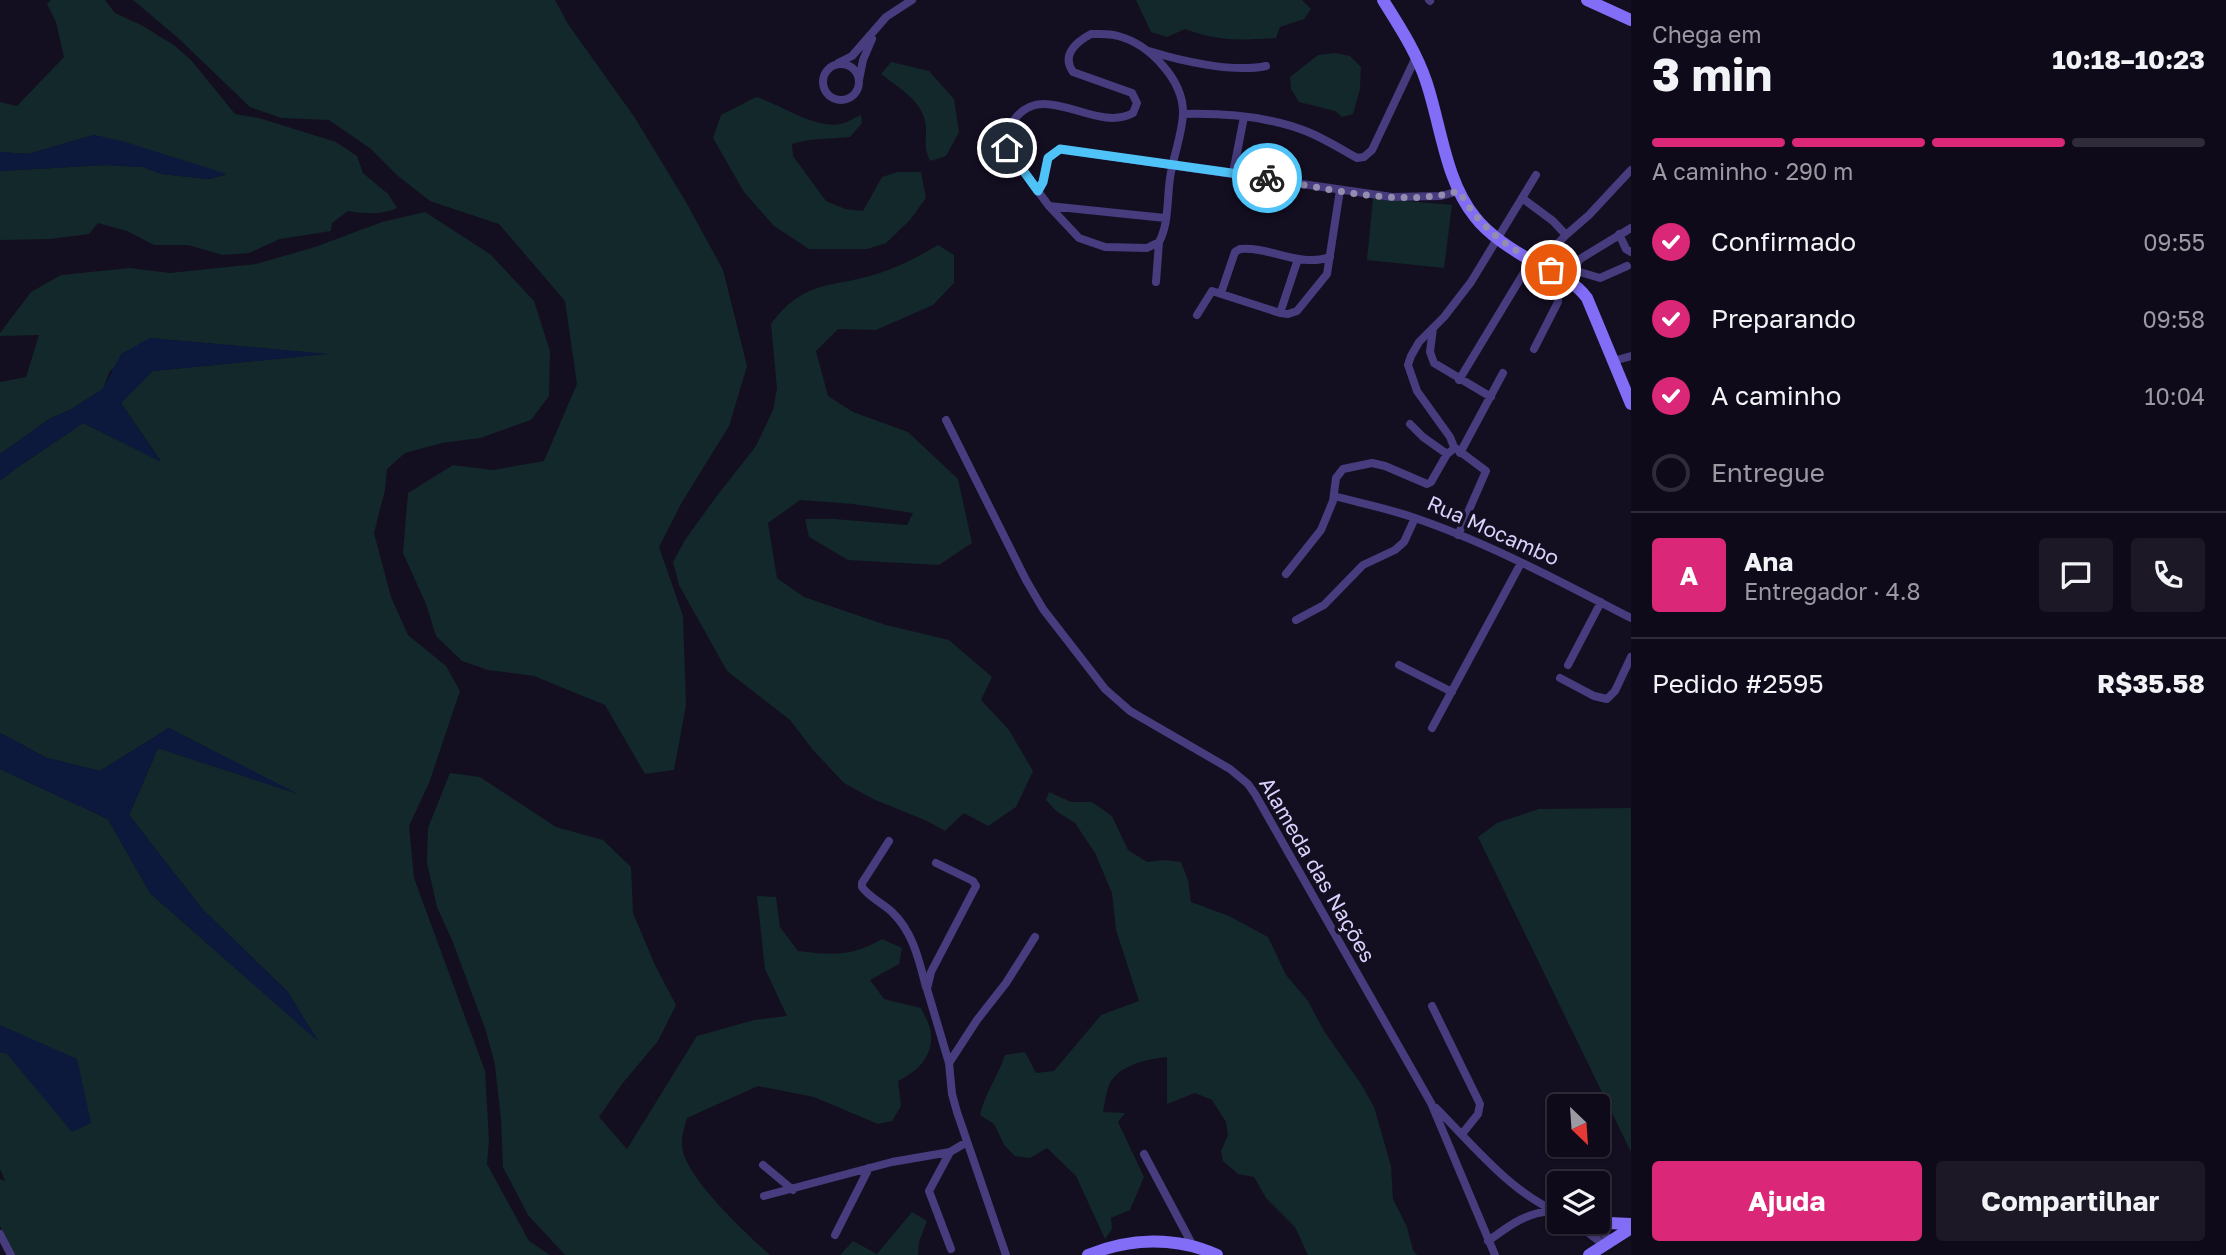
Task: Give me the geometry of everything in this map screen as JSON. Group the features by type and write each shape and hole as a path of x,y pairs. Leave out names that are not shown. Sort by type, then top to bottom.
{"main road":[{"path":"1383,0 1416,57 1434,106 1451,171 1475,218 1497,238 1535,262 1568,276 1581,290 1587,298 1631,404"},
{"path":"1587,0 1631,20"},
{"path":"1603,0 1631,12"},
{"path":"1610,1224 1631,1226"},
{"path":"1589,1255 1631,1226"},
{"path":"1088,1255 1126,1243 1174,1242 1217,1255"}],"street":[{"path":"876,30 866,50 856,92 847,99 830,96 824,87 824,75 832,66 852,56 886,17 912,0"},
{"path":"1156,282 1159,242 1183,114 1180,95 1172,75 1142,49 1120,36 1091,34 1075,45 1069,54 1069,65 1073,72 1132,93 1137,107 1128,116 1118,118 1095,116 1041,103 1032,105 1016,117 1006,138 1008,151 1069,229 1088,242 1105,247 1147,248 1159,242"},
{"path":"1142,49 1183,61 1243,69 1266,66"},
{"path":"1183,114 1219,113 1293,127 1311,133 1357,158 1364,157 1371,150 1416,57"},
{"path":"832,66 838,64 850,67 855,70 859,81"},
{"path":"1233,173 1244,117"},
{"path":"1038,191 1043,182 1048,158 1060,149 1392,197 1441,196 1459,191"},
{"path":"1459,380 1535,262 1589,215 1631,170"},
{"path":"1454,451 1450,437 1417,391 1408,365 1414,349 1471,282 1536,175"},
{"path":"1197,315 1211,292 1221,292 1279,313 1297,311 1327,274 1340,190"},
{"path":"1522,198 1553,221 1566,235"},
{"path":"1049,206 1165,218"},
{"path":"1534,349 1558,302 1558,291 1580,259 1631,228"},
{"path":"1619,234 1626,249 1631,252"},
{"path":"1221,292 1236,252 1244,248 1298,259 1317,260 1330,257"},
{"path":"1279,313 1298,259"},
{"path":"1568,276 1600,278 1627,266"},
{"path":"1433,328 1430,357 1434,363 1491,397"},
{"path":"1613,361 1631,356"},
{"path":"1286,574 1317,538 1326,521 1338,473 1360,464 1385,466 1425,484 1431,482 1491,397 1503,373"},
{"name":"Alameda das Nações","path":"946,420 1043,609 1105,689 1130,711 1230,769 1248,784 1432,1103 1495,1255"},
{"path":"1409,424 1423,437 1469,459 1486,473 1458,535"},
{"name":"Rua Mocambo","path":"1334,496 1415,518 1458,535 1631,618"},
{"path":"1296,620 1324,606 1363,565 1400,546 1415,518"},
{"path":"1432,728 1521,563"},
{"path":"1568,665 1601,603"},
{"path":"1560,678 1594,696 1607,699 1615,691 1631,657"},
{"path":"1399,665 1452,692"},
{"path":"889,841 862,887 905,928 915,948 948,1063 952,1094 1006,1255"},
{"path":"927,989 932,972 976,886 973,881 936,863"},
{"path":"948,1063 1006,983 1035,937"},
{"path":"1433,1006 1480,1104 1478,1114 1462,1134"},
{"name":"Alameda das Nações","path":"1432,1103 1516,1186 1547,1207"},
{"path":"764,1196 869,1168 950,1152 967,1142"},
{"path":"950,1152 929,1191 951,1249"},
{"path":"1144,1154 1193,1246"},
{"path":"763,1165 793,1189"},
{"path":"835,1235 869,1168"},
{"name":"Alameda das Nações","path":"1488,1241 1521,1218 1547,1212"},
{"path":"0,1234 10,1255"},
{"path":"1595,1234 1608,1242"},
{"path":"1603,1234 1608,1242"}],"green space":[{"path":"51,0 105,0 115,13 143,26 175,46 191,60 235,114 259,118 336,142 357,156 363,173 388,194 397,208 373,213 348,211 332,223 331,231 280,239 249,253 223,255 188,245 154,245 127,231 98,223 89,234 51,239 0,240 0,171 105,165 143,167 162,174 208,179 225,175 94,135 28,154 0,152 0,102 17,106 64,57 56,22 47,4"},
{"path":"133,0 555,0 568,24 635,118 723,270 747,366 729,426 682,502 659,547 683,616 686,705 674,770 645,774 605,705 534,676 488,670 462,661 436,636 426,604 403,553 408,493 453,465 493,470 544,461 577,384 565,301 499,224 430,201 398,176 371,149 329,120 281,118 250,107 178,38"},
{"path":"1136,0 1302,0 1311,9 1304,19 1280,27 1276,38 1230,39 1185,29 1167,37 1151,32"},
{"path":"1335,53 1350,56 1361,67 1360,89 1353,114 1342,117 1335,111 1299,102 1291,89 1290,77 1318,55"},
{"path":"891,62 929,71 954,99 959,132 946,156 930,161 926,149 925,119 921,111 910,97 881,74"},
{"path":"756,97 830,125 840,124 861,115 862,123 850,137 792,144 793,156 826,201 845,209 863,211 882,177 898,172 921,172 926,198 910,220 886,243 867,249 809,249 774,226 744,192 713,138 721,115"},
{"path":"1373,198 1452,205 1444,268 1367,260"},
{"path":"425,212 490,254 534,301 550,351 549,396 531,420 480,438 442,443 405,453 387,469 385,490 374,533 391,597 408,635 446,666 460,691 429,783 409,826 414,878 485,1071 489,1140 487,1164 529,1241 550,1255 14,1255 0,1226 0,1179 5,1181 0,1169 0,1052 7,1053 0,1027 0,769 108,819 150,893 316,1039 287,991 203,910 129,815 158,748 292,792 169,728 100,771 47,758 0,733 0,481 83,423 160,460 121,403 153,371 323,354 150,338 110,371 103,389 70,410 51,418 0,454 0,382 26,377 39,335 0,336 0,333 31,292 61,275 130,268 170,273 256,264 315,247 382,222"},
{"path":"938,245 954,255 954,283 933,305 876,330 838,329 816,351 828,396 853,412 908,432 958,479 972,543 939,565 848,560 809,537 805,519 907,525 913,513 800,500 768,523 777,578 804,597 886,625 949,640 992,677 981,700 1009,730 1033,771 1016,807 988,826 964,813 945,831 844,783 790,720 727,671 679,585 673,562 685,540 756,446 773,410 777,388 771,324 784,308 810,291 885,271"},
{"path":"450,773 480,777 556,827 603,840 631,867 633,913 676,1005 658,1041 599,1117 627,1149 697,1036 754,1020 787,1016 765,969 757,896 776,897 780,927 798,951 851,952 882,939 902,948 899,964 870,980 884,999 921,1008 930,1028 931,1042 922,1063 898,1081 901,1106 892,1121 878,1124 814,1097 758,1086 687,1118 682,1145 685,1158 693,1172 718,1204 770,1255 565,1255 528,1215 503,1167 495,1065 486,1031 437,907 427,863 428,828"},
{"path":"1049,792 1071,802 1092,802 1112,816 1128,850 1147,862 1181,862 1188,880 1191,902 1229,916 1268,937 1286,975 1308,1001 1324,1031 1374,1107 1391,1166 1393,1199 1417,1255 1308,1255 1295,1227 1266,1198 1254,1177 1238,1174 1223,1161 1221,1151 1228,1135 1226,1122 1212,1100 1195,1093 1167,1104 1167,1057 1142,1061 1126,1068 1113,1078 1109,1085 1103,1112 1125,1113 1118,1122 1144,1177 1130,1210 1111,1218 1112,1229 1105,1239 1076,1176 1047,1148 1030,1158 1015,1156 1005,1146 994,1124 980,1115 1005,1055 1025,1052 1036,1073 1054,1071 1101,1015 1139,1001 1116,930 1112,893 1095,853 1075,823 1056,811 1046,800"},
{"path":"1631,808 1631,1152 1610,1109 1610,1094 1603,1094 1478,837 1497,823 1539,809"},
{"path":"912,1212 927,1221 919,1242 918,1255 840,1255 853,1241 877,1254"}],"water":[{"path":"94,135 122,141 227,174 208,179 162,174 143,167 105,165 0,171 0,152 28,154"},
{"path":"150,338 329,354 153,371 121,403 161,462 83,423 0,481 0,454 51,418 70,410 103,389 121,354"},
{"path":"169,728 298,794 158,748 129,815 203,910 287,991 319,1042 150,893 108,819 0,769 0,733 47,758 100,771"},
{"path":"0,1025 77,1059 91,1123 72,1132 7,1054 0,1052"}],"way so far":[{"path":"1267,178 1392,197 1441,196 1459,191 1475,218 1488,230 1507,246 1551,270"}],"route":[{"path":"1007,148 1038,191 1043,182 1046,161 1050,154 1060,149 1267,178"}]}
